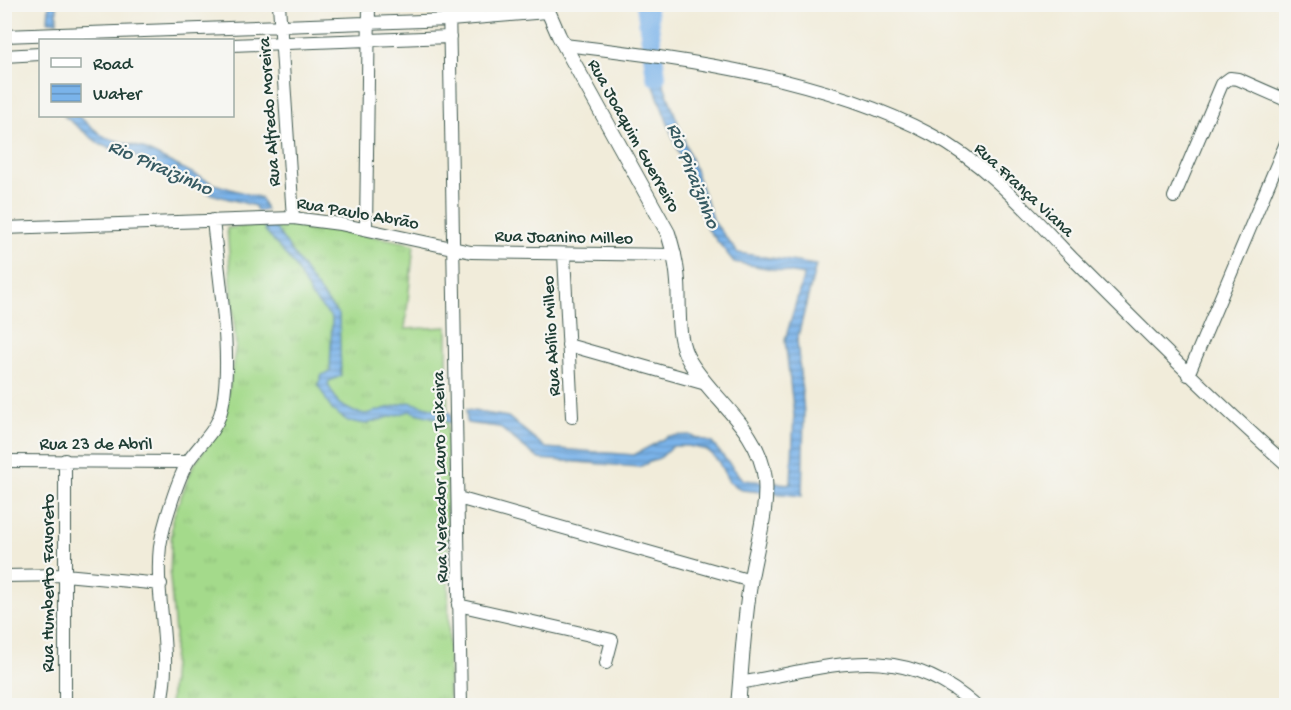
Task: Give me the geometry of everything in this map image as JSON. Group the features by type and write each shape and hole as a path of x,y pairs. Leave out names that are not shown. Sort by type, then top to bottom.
{"street":[{"name":"Rua Alfredo Moreira","path":"279,4 293,218"},
{"path":"366,229 369,4"},
{"name":"Rua Vereador Lauro Teixeira","path":"449,4 461,705"},
{"path":"4,36 119,36 280,26 450,20 546,8"},
{"name":"Rua Joaquim Guerreiro","path":"546,8 564,45 659,212 675,255 679,325 689,361 751,440 761,461 765,479 765,496 750,581 738,705"},
{"path":"234,45 450,36"},
{"name":"Rua França Viana","path":"564,45 642,54 777,80 874,108 933,135 975,162 1188,375 1287,464"},
{"path":"4,56 39,54"},
{"path":"1174,197 1222,84 1230,78 1238,79 1287,100"},
{"path":"1188,375 1287,143"},
{"name":"Rua Paulo Abrão","path":"4,228 293,218 366,229 453,248"},
{"path":"160,705 166,660 160,548 166,519 187,462 209,435 219,418 223,402 226,367 213,220"},
{"name":"Rua Joanino Milleo","path":"453,248 471,252 675,255"},
{"name":"Rua Abílio Milleo","path":"564,254 572,417"},
{"path":"568,345 706,384"},
{"name":"Rua Humberto Favoreto","path":"65,460 65,705"},
{"name":"Rua 23 de Abril","path":"4,461 187,462"},
{"path":"458,498 750,581"},
{"path":"4,576 65,575 161,584"},
{"path":"459,605 612,640 606,663"},
{"path":"740,683 841,665 898,663 924,671 959,690 976,705"}],"green space":[{"path":"298,222 414,244 405,329 447,327 449,705 170,706 175,634 170,578 172,520 193,466 223,421 236,346 227,228"}],"water":[{"path":"49,5 57,5 57,22 48,21"},
{"path":"638,5 653,5 659,46 643,43"},
{"path":"649,57 657,57 659,71 714,222 738,253 816,265 797,340 804,413 802,496 742,490 729,482 718,461 707,450 673,446 661,457 639,467 539,459 499,427 467,423 466,410 508,417 546,448 634,455 669,436 689,435 712,443 743,480 791,484 794,415 785,340 804,275 734,262 706,227 650,75"},
{"path":"65,117 79,117 104,137 142,148 214,184 261,198 266,210 257,211 255,206 211,194 139,158 101,145"},
{"path":"262,221 270,221 339,315 341,376 329,381 328,385 339,404 354,412 366,414 409,402 451,413 452,423 410,411 366,424 348,421 332,410 318,385 322,375 330,372 332,318 312,297 294,265 266,232"}],"waterway":[{"name":"Rio Piraizinho","path":"646,4 656,76"}]}
